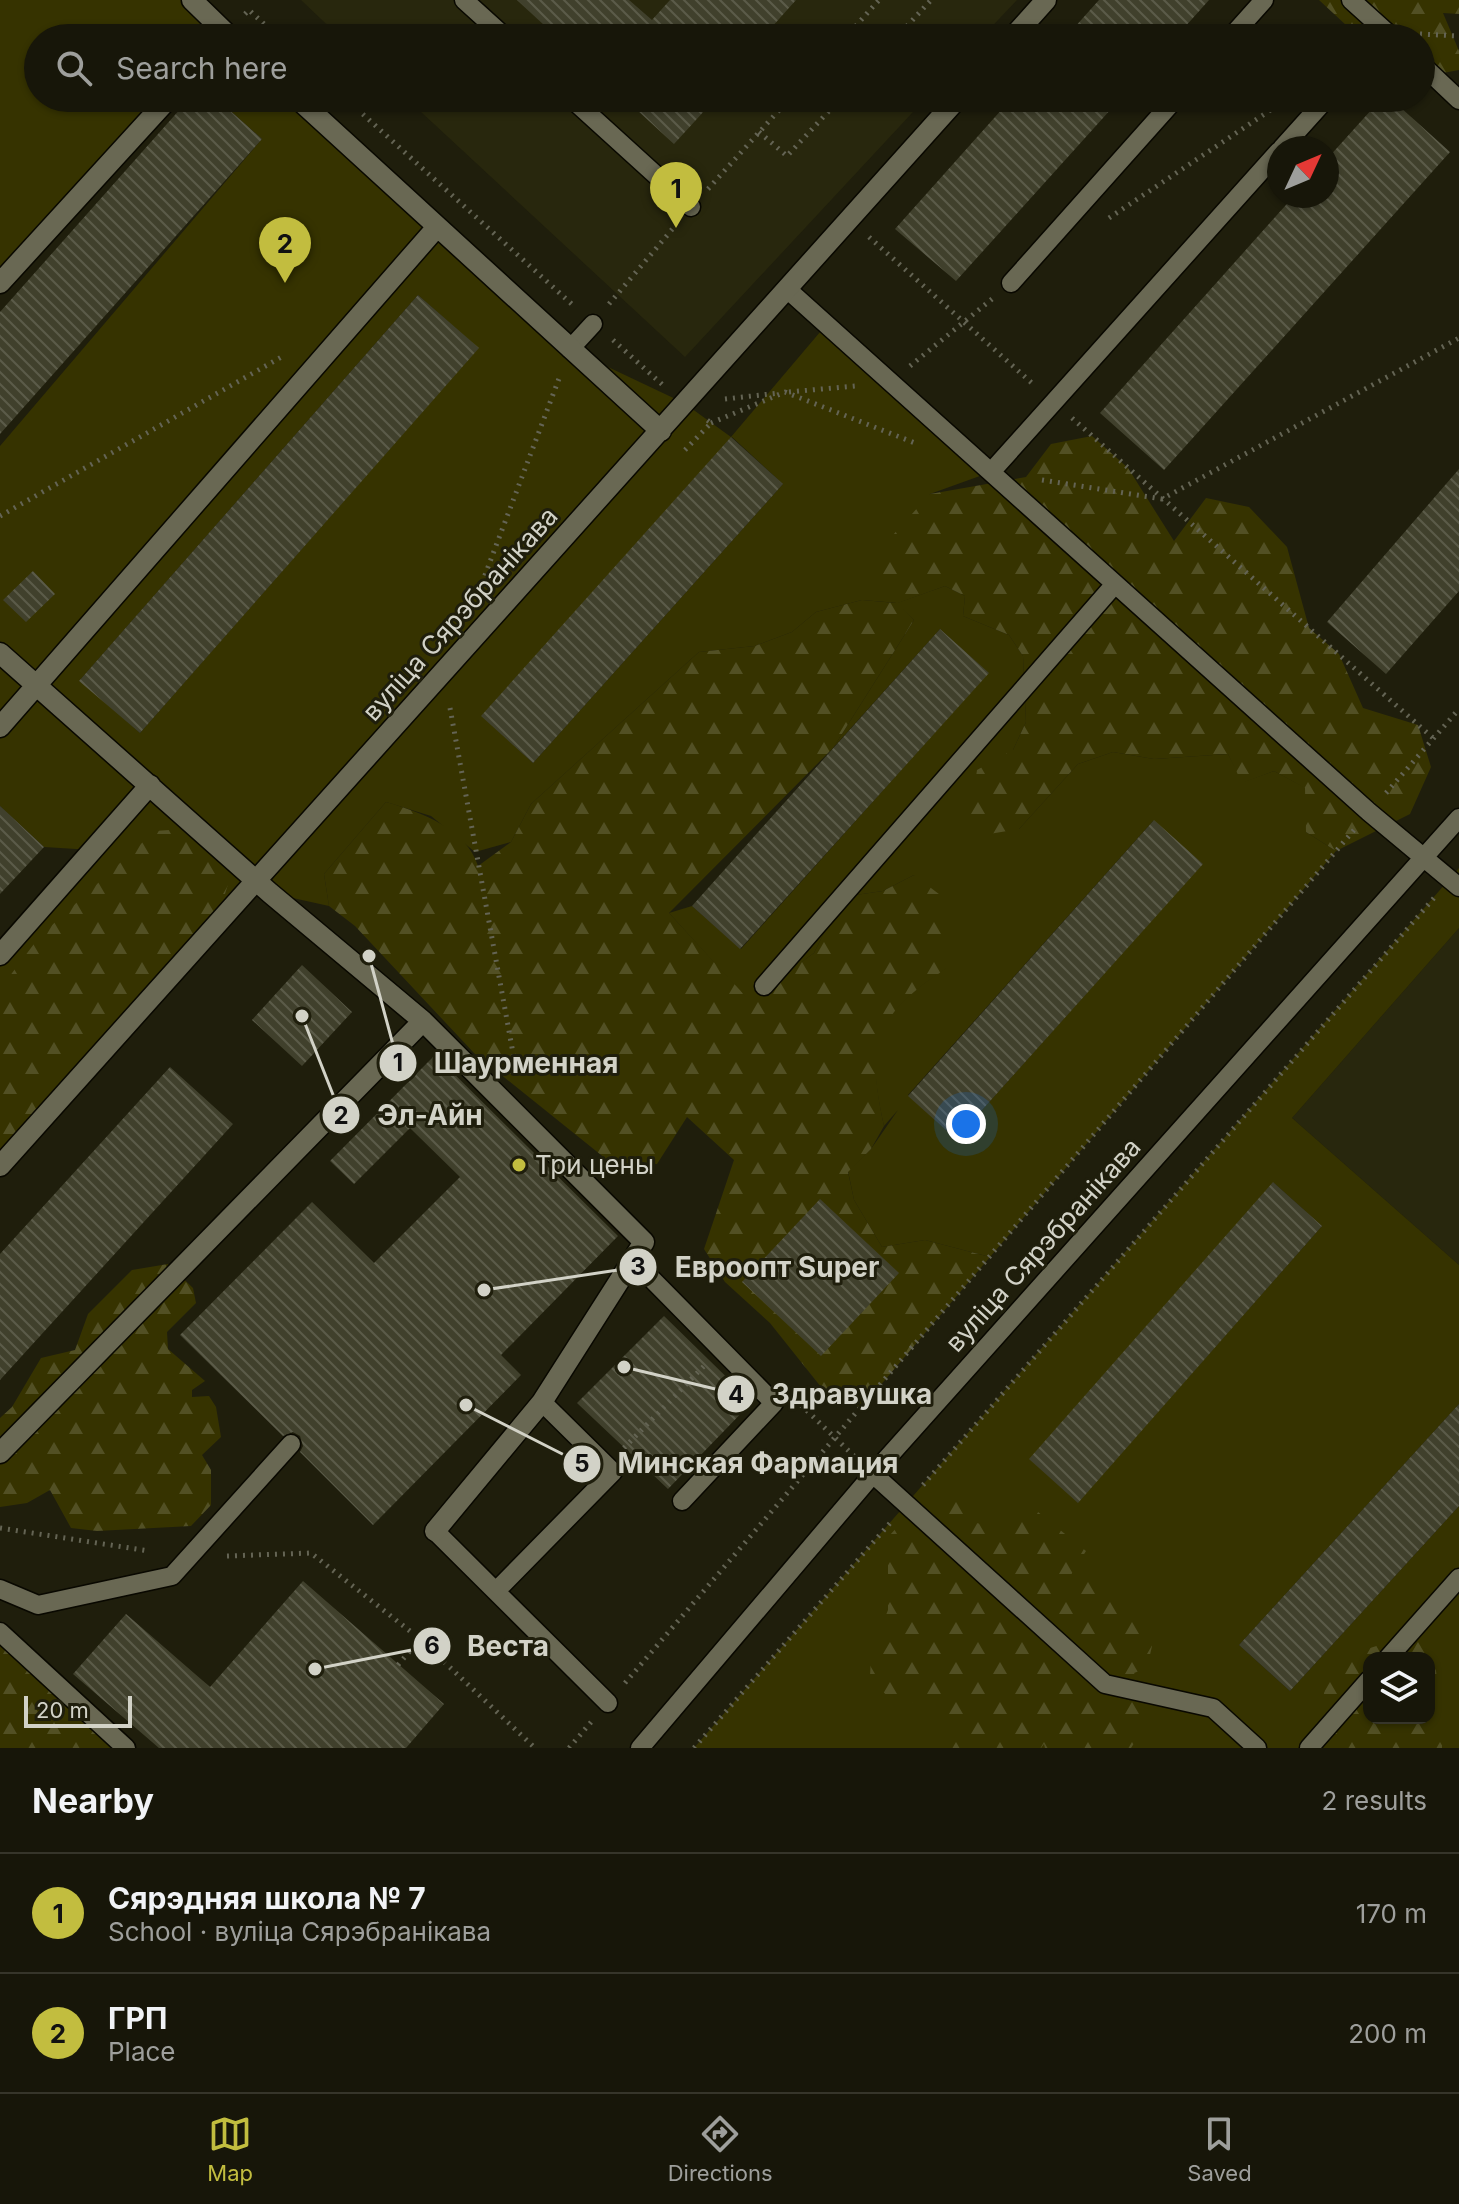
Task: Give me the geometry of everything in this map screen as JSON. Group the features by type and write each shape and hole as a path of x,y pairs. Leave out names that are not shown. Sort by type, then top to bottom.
{"street":[{"path":"192,0 215,24"},
{"path":"1025,24 1046,0"},
{"path":"0,283 156,112"},
{"path":"312,112 661,431"},
{"name":"вуліца Сярэбранікава","path":"0,1166 945,112"},
{"path":"0,727 437,227"},
{"path":"0,653 258,881 423,1021 644,1242 542,1402 435,1531"},
{"path":"0,955 150,785"},
{"path":"0,1453 423,1021"}],"lane":[{"path":"464,0 491,24"},
{"path":"1243,24 1264,0"},
{"path":"1351,0 1375,24"},
{"path":"1435,77 1459,100"},
{"path":"586,112 691,207"},
{"path":"1011,283 1164,112"},
{"path":"1293,136 1314,112"},
{"path":"991,472 1267,164"},
{"path":"787,289 1369,812 1454,883"},
{"path":"570,349 593,324"},
{"path":"764,986 1115,584"},
{"name":"вуліца Сярэбранікава","path":"640,1748 873,1474 1459,818"},
{"path":"634,1261 774,1403 682,1501"},
{"path":"496,1591 613,1472 542,1402"},
{"path":"0,1589 38,1605 172,1576 291,1444"},
{"path":"873,1474 1105,1684 1213,1708 1257,1748"},
{"path":"435,1531 608,1703"},
{"path":"1393,1652 1459,1578"},
{"path":"0,1632 126,1748"},
{"path":"1309,1748 1363,1687"}],"path":[{"path":"858,24 879,0"},
{"path":"909,24 931,0"},
{"path":"360,112 684,403"},
{"path":"759,132 787,156 828,112"},
{"path":"862,231 1433,738"},
{"path":"1041,480 1162,499 1459,338"},
{"path":"0,516 299,347"},
{"path":"481,586 570,349"},
{"path":"711,423 785,392 917,444"},
{"path":"453,660 448,693 518,1080"},
{"path":"569,1748 1459,709"},
{"path":"694,1748 1454,883"},
{"path":"619,1452 722,1347"},
{"path":"0,1528 189,1557 311,1553 420,1639 535,1748"},
{"path":"398,1665 420,1639"}],"shaded area":[{"path":"301,0 1017,0 994,24 326,24"},
{"path":"421,112 913,112 685,357"},
{"path":"1459,928 1459,1265 1292,1118"}],"green space":[{"path":"0,0 193,0 213,24 24,24 24,112 157,112 0,284"},
{"path":"1319,0 1459,0 1459,14 1443,13 1459,51 1459,70 1435,74 1435,24 1345,24"},
{"path":"232,112 311,112 570,349 684,403 731,437 826,325 991,472 930,494 897,603 862,600 816,612 792,632 755,646 699,652 531,804 511,842 475,852 431,816 386,802 324,874 329,906 270,893 258,882 0,1166 0,948 92,850 44,847 0,806 0,446 262,139","holes":["418,295 478,348 140,733 80,680","732,437 783,484 533,763 482,716"]},
{"path":"1092,436 1128,468 1174,541 1206,498 1249,507 1287,547 1309,628 1339,654 1363,708 1418,725 1431,767 1410,814 1336,851 1306,832 1305,788 1274,771 1242,783 1228,754 1154,759 1113,752 1078,764 1019,829 989,834 970,818 977,770 1013,750 1026,722 1023,656 1009,635 963,616 965,596 945,586 898,603 914,620 833,748 669,913 749,1000 814,953 842,897 883,891 914,875 948,901 947,968 904,1001 882,1034 876,1073 884,1126 871,1149 848,1172 854,1200 882,1247 925,1240 990,1257 861,1408 821,1387 770,1323 725,1282 704,1249 734,1160 687,1117 657,1164 611,1163 474,1053 355,926 329,906 324,874 386,802 428,817 453,832 464,842 478,866 511,842 531,804 699,652 755,646 792,632 816,612 862,600 896,603 875,571 893,535 930,494 1026,477 1051,444"},
{"path":"945,586 965,596 963,616 1009,635 1023,656 1026,722 1013,750 1019,829 1078,764 1113,752 1154,759 1228,754 1243,782 1274,771 1306,788 1306,832 1336,851 990,1257 925,1240 882,1247 854,1200 848,1171 871,1149 898,1110 884,1126 876,1073 876,1052 881,1034 903,1001 946,968 914,875 883,891 842,897 814,953 749,1001 669,913 692,906 741,949 988,673 940,629 833,748 914,620 897,603","holes":["1153,821 1202,864 956,1139 908,1095"]},
{"path":"198,828 230,878 214,929 126,1026 52,1058 30,1133 0,1150 0,989 40,936 155,831"},
{"path":"1459,868 1459,928 1292,1118 1459,1265 1459,1404 1239,1645 1290,1691 1459,1506 1459,1748 694,1748","holes":["1274,1183 1322,1226 1078,1502"]},
{"path":"168,1264 193,1288 196,1303 167,1332 168,1349 205,1381 192,1390 192,1397 209,1396 216,1407 221,1437 202,1455 211,1470 211,1505 191,1526 97,1531 71,1528 50,1490 27,1503 0,1507 0,1418 12,1407 41,1358 75,1350 88,1314 132,1270"},
{"path":"926,1496 955,1496 972,1522 1000,1528 1019,1514 1038,1512 1086,1551 1069,1578 1102,1582 1152,1646 1147,1668 1134,1673 1155,1711 1131,1748 1045,1748 1044,1744 1041,1748 945,1748 944,1726 926,1704 890,1699 870,1678 871,1653 888,1610 888,1561 877,1549"},
{"path":"0,1632 126,1748 0,1748"},
{"path":"1410,1634 1429,1644 1431,1652 1363,1652 1363,1724 1435,1724 1435,1722 1442,1732 1442,1748 1348,1748 1320,1719 1329,1678 1337,1666 1360,1652"}],"building":[{"path":"517,0 629,0 652,20 670,0 796,0 775,24 543,24"},
{"path":"1099,0 1209,0 1188,24 1078,24"},
{"path":"178,112 232,112 262,139 0,434 0,312"},
{"path":"639,112 703,112 674,144"},
{"path":"999,112 1108,112 956,281 895,229"},
{"path":"1369,112 1406,112 1450,152 1164,470 1100,413 1283,208 1339,208 1339,146"},
{"path":"418,295 479,348 140,733 79,681"},
{"path":"731,437 783,484 533,763 481,716"},
{"path":"1459,469 1459,591 1386,674 1327,622"},
{"path":"33,571 55,594 26,622 3,600"},
{"path":"940,629 989,673 740,949 692,906"},
{"path":"0,806 44,847 0,894"},
{"path":"1154,820 1203,864 956,1139 908,1096"},
{"path":"302,965 352,1012 302,1066 252,1020"},
{"path":"435,1055 618,1236 501,1355 521,1375 373,1525 300,1452 303,1446 300,1436 293,1432 283,1436 180,1335 312,1202 374,1263 460,1177 410,1128 354,1184 330,1161"},
{"path":"170,1067 233,1124 0,1380 0,1254"},
{"path":"1273,1182 1322,1226 1078,1503 1029,1459"},
{"path":"820,1199 899,1273 821,1356 742,1282"},
{"path":"664,1316 752,1402 668,1489 577,1403"},
{"path":"1459,1404 1459,1506 1290,1691 1239,1645"},
{"path":"303,1581 444,1704 406,1748 159,1748 73,1674 126,1614 210,1687"}],"place":[{"name":"Сярэдняя школа № 7","path":"676,228"},
{"name":"ГРП","path":"285,283"},
{"name":"Шаурменная","path":"369,956"},
{"name":"Эл-Айн","path":"302,1016"},
{"name":"Три цены","path":"519,1165"},
{"name":"Евроопт Super","path":"484,1290"},
{"name":"Здравушка","path":"624,1367"},
{"name":"Минская Фармация","path":"466,1405"},
{"name":"Веста","path":"315,1669"}]}
